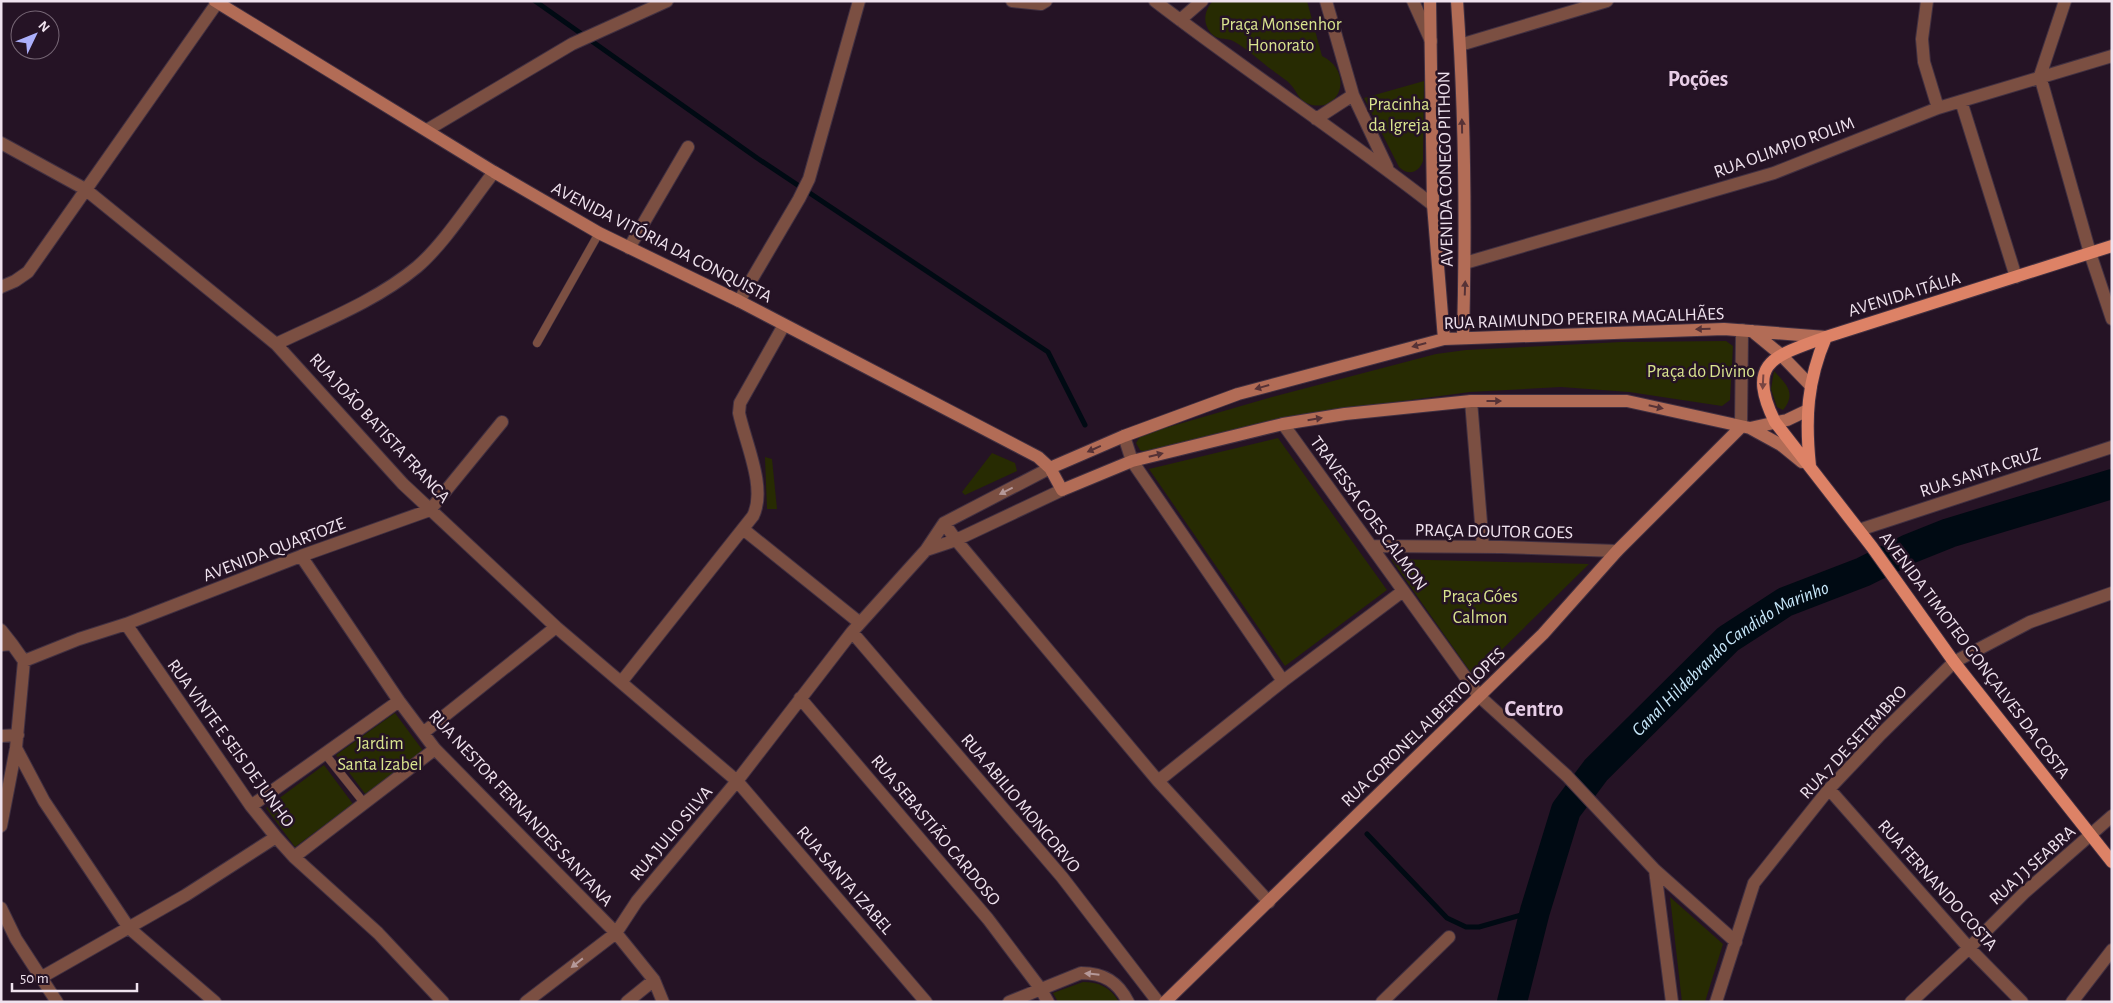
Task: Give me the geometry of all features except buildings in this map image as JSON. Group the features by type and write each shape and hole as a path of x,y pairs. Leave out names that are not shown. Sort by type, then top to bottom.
{"main road":[{"name":"AVENIDA CONEGO PITHON","path":"1430,1 1433,205 1444,339"},
{"name":"AVENIDA CONEGO PITHON","path":"1458,1 1465,263 1463,337"},
{"name":"AVENIDA VITÓRIA DA CONQUISTA","path":"216,2 494,172 599,233 739,301 1038,457 1050,468"},
{"name":"AVENIDA ITÁLIA","path":"1810,468 1775,422 1766,405 1762,382 1764,372 1780,354 1826,337 2112,246"},
{"name":"RUA RAIMUNDO PEREIRA MAGALHÃES","path":"1050,468 1124,436 1238,394 1444,339 1687,330 1747,330 1826,337"},
{"path":"1747,330 1780,354 1811,386"},
{"path":"1810,468 1806,433 1808,410 1816,360 1826,337"},
{"name":"RUA RAIMUNDO PEREIRA MAGALHÃES","path":"1062,490 1132,461 1283,424 1344,414 1471,401 1627,400 1745,428"},
{"path":"1745,428 1797,416 1808,410"},
{"name":"AVENIDA TIMOTEO GONÇALVES DA COSTA","path":"1745,428 1781,445 1810,468 1872,547 1954,662 2112,862"},
{"name":"RUA CORONEL ALBERTO LOPES","path":"1166,1002 1543,634 1617,552 1745,428"},
{"path":"1050,468 1062,490"}],"street":[{"path":"427,130 572,44 648,5 667,1"},
{"path":"739,301 809,179 859,1"},
{"path":"1012,1 1041,4 1046,1"},
{"path":"1155,1 1388,170 1433,205"},
{"path":"1180,20 1202,1"},
{"path":"1326,1 1354,95 1388,170"},
{"path":"1413,1 1432,43"},
{"path":"1460,45 1607,1"},
{"path":"1927,1 1922,39 1924,62 1938,108"},
{"path":"2065,1 2040,76 2090,253 2112,319"},
{"path":"1,287 15,281 28,272 216,2"},
{"name":"RUA OLIMPIO ROLIM","path":"1465,263 1774,172 1938,108 2112,56"},
{"path":"1316,119 1354,95"},
{"path":"1961,101 2016,277"},
{"name":"RUA JOÃO BATISTA FRANCA","path":"1,143 85,189 291,357 403,484 430,510 556,627 622,681 737,781"},
{"path":"629,248 688,147"},
{"path":"276,344 358,306 417,267 436,247 494,172"},
{"path":"622,681 743,529 758,507 757,481 739,413 740,403 784,325"},
{"path":"1745,428 1747,330"},
{"path":"1471,401 1483,547"},
{"path":"430,510 502,422"},
{"name":"TRAVESSA GOES CALMON","path":"1283,424 1479,696 1567,776 1655,870 1736,942"},
{"path":"1124,436 1132,461 1283,681"},
{"name":"RUA SANTA CRUZ","path":"1859,530 2112,447"},
{"name":"RUA RAIMUNDO PEREIRA MAGALHÃES","path":"737,781 856,628 926,550 944,523 1050,468"},
{"name":"RUA RAIMUNDO PEREIRA MAGALHÃES","path":"926,550 956,540 1062,490"},
{"name":"AVENIDA QUARTOZE","path":"24,661 79,639 126,624 301,556 430,510"},
{"path":"944,523 956,540 1158,781 1269,902"},
{"name":"RUA ABILIO MONCORVO","path":"743,529 856,628 1062,877 1158,1002"},
{"name":"PRAÇA DOUTOR GOES","path":"1370,546 1483,547 1617,552"},
{"name":"RUA NESTOR FERNANDES SANTANA","path":"301,556 399,701 423,733 436,749 616,933 654,980 663,1002"},
{"path":"1158,781 1283,681 1403,591"},
{"name":"RUA 7 DE SETEMBRO","path":"1716,1002 1754,883 1829,790 1881,734 1954,662 2030,622 2110,593"},
{"name":"RUA VINTE E SEIS DE JUNHO","path":"126,624 251,806 276,837 294,857 378,933 443,1002"},
{"path":"423,733 556,627"},
{"path":"1,630 6,644 24,661 17,741 1,826"},
{"name":"RUA SEBASTIÃO CARDOSO","path":"800,698 988,919 1040,988 1048,1002"},
{"path":"251,806 399,701"},
{"path":"1,736 17,741 44,801 129,928 215,1002"},
{"path":"294,857 436,749"},
{"name":"RUA JULIO SILVA","path":"616,933 637,900 737,781"},
{"name":"RUA SANTA IZABEL","path":"737,781 926,1002"},
{"name":"RUA FERNANDO COSTA","path":"1829,790 1969,948 2022,1002"},
{"name":"RUA J J SEABRA","path":"1911,1002 2024,893 2112,816"},
{"path":"42,977 186,895 276,837"},
{"path":"1655,870 1672,1002"},
{"path":"1,908 16,939 57,1002"},
{"path":"526,1002 616,933"},
{"path":"1382,1002 1449,936"},
{"path":"2072,1002 2112,950"},
{"path":"1009,1002 1081,973 1094,973 1106,977 1116,984 1128,1002"},
{"path":"628,1002 654,980"}],"lane":[{"path":"537,343 599,233"},
{"path":"325,754 365,804"}],"green space":[{"name":"Praça Monsenhor Honorato","path":"1213,1 1307,1 1322,56 1332,63 1338,71 1340,88 1337,96 1331,102 1322,105 1308,104 1301,99 1288,82 1244,48 1233,41 1213,35 1205,20 1206,12"},
{"name":"Pracinha da Igreja","path":"1424,81 1423,161 1416,171 1406,172 1399,167 1364,98"},
{"name":"Praça do Divino","path":"1726,341 1733,346 1730,400 1722,406 1629,392 1561,387 1470,392 1343,409 1145,452 1140,450 1136,443 1141,435 1272,397 1436,354 1466,350 1621,342"},
{"path":"1774,371 1788,389 1789,399 1783,410 1777,407 1771,389"},
{"path":"1278,438 1387,590 1285,666 1149,469"},
{"path":"992,453 1015,463 1017,471 965,495 962,492"},
{"path":"765,457 772,459 777,509 767,509"},
{"name":"Praça Góes Calmon","path":"1391,559 1589,564 1474,677"},
{"name":"Jardim Santa Izabel","path":"395,713 424,752 366,795 336,755"},
{"path":"324,765 353,804 295,847 266,808"},
{"path":"1670,897 1723,944 1705,1002 1682,1002"},
{"path":"1083,982 1104,986 1119,1002 1058,1002 1053,993"}],"waterway":[{"path":"535,1 757,158 1048,352 1085,425"},
{"name":"Canal Hildebrando Candido Marinho","path":"1512,1002 1535,911 1566,810 1596,770 1728,639 1785,602 1863,572 1909,549 1949,533 2112,484"},
{"path":"1367,834 1447,918 1466,927 1479,927 1535,911"}],"district":[{"name":"Poções","path":"1698,78"},
{"name":"Centro","path":"1534,708"}]}
